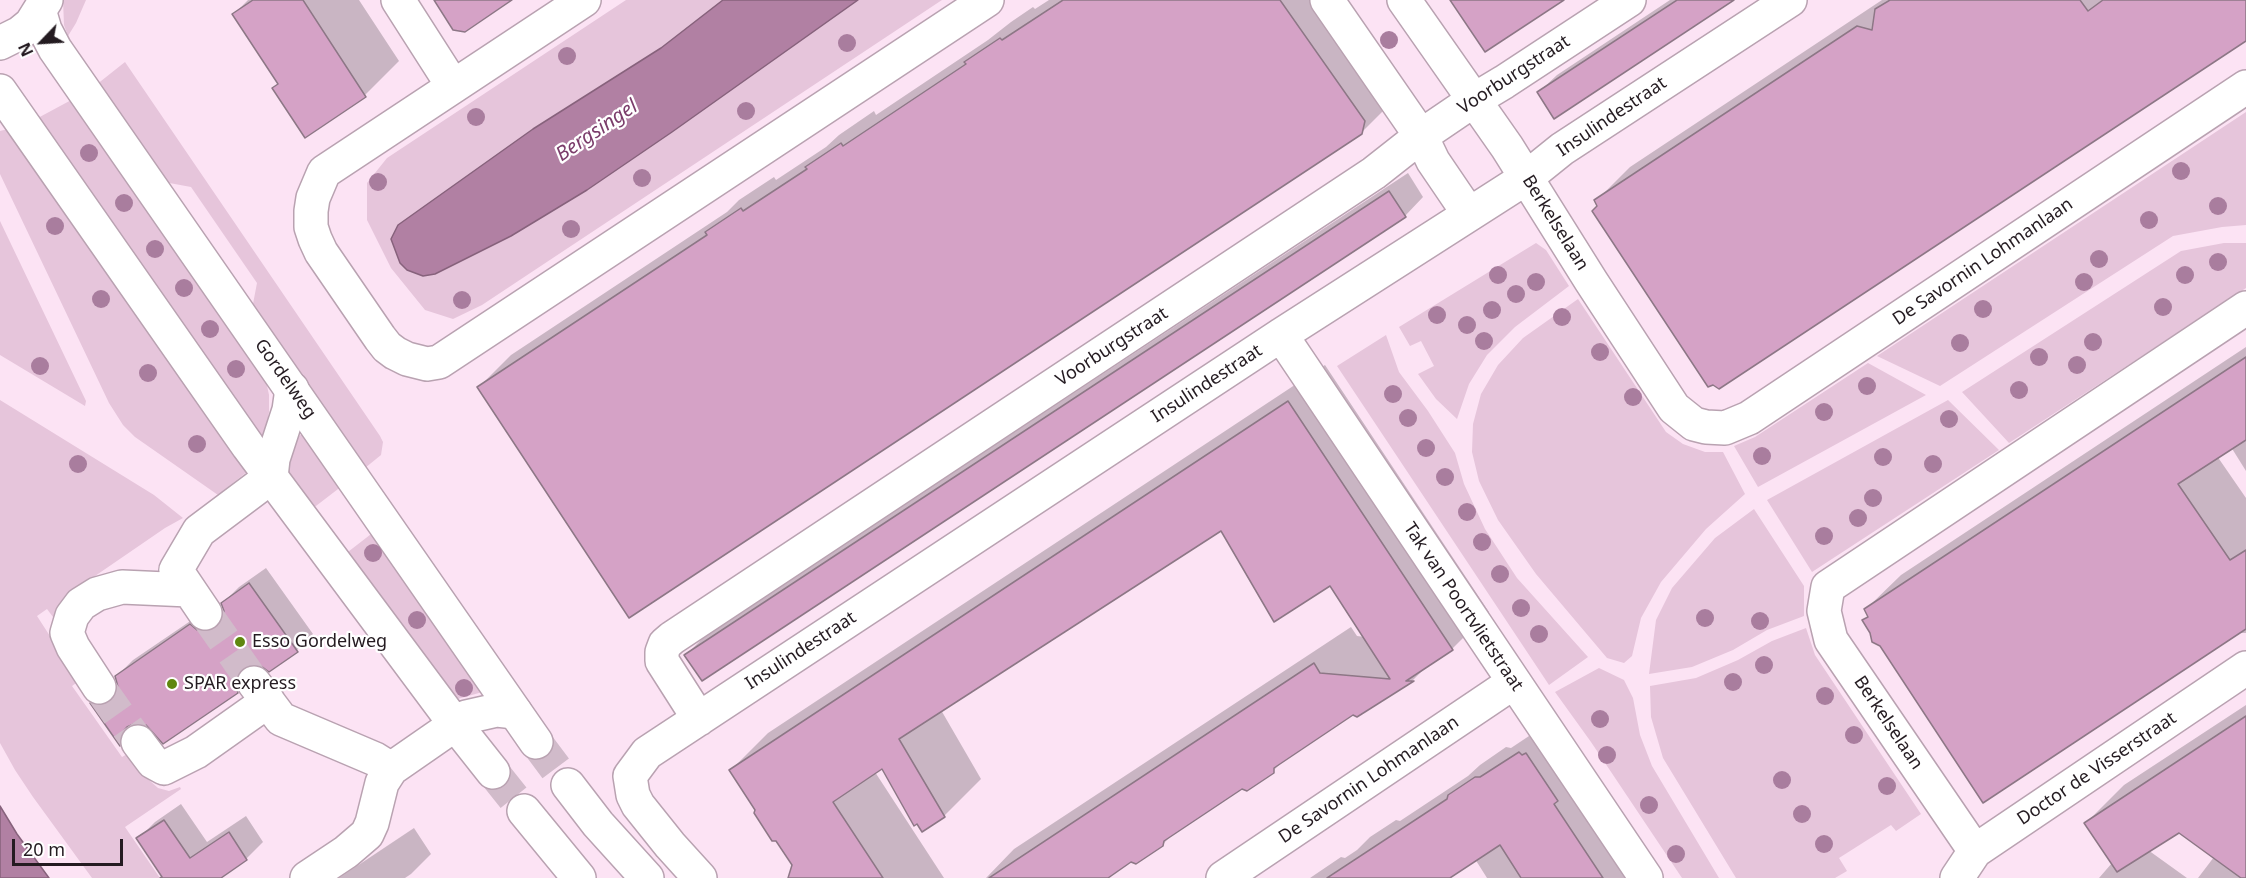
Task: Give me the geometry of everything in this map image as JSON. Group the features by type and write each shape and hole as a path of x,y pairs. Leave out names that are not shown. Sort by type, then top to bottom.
{"street":[{"path":"398,0 453,86"},
{"path":"584,0 324,171 310,211 311,227 321,252 387,347 407,359 427,364 439,362 987,0"},
{"path":"1327,0 1421,136 1433,161 1469,214"},
{"name":"Berkelselaan","path":"1404,0 1507,147 1674,408 1694,424 1717,428"},
{"name":"Voorburgstraat","path":"699,719 662,661 662,652 668,641 1374,173 1421,136 1474,100 1629,0"},
{"name":"Insulindestraat","path":"700,878 638,805 630,786 630,776 647,753 1281,335 1526,178 1562,149 1790,0"},
{"path":"0,43 20,33 43,6"},
{"name":"Gordelweg","path":"43,6 45,30 55,49 386,522 536,742"},
{"name":"De Savornin Lohmanlaan","path":"1717,428 1733,426 1749,418 2246,87"},
{"path":"0,91 271,477 493,772"},
{"name":"Berkelselaan","path":"1975,851 1832,640 1824,611 1828,587 2246,308"},
{"name":"Tak van Poortvlietstraat","path":"1281,335 1646,878"},
{"path":"99,687 73,647 67,633 72,616 81,604 97,594 122,586 197,601 176,570 199,531 271,477 273,459 289,410 292,389"},
{"name":"Doctor de Visserstraat","path":"1957,878 1975,851 2246,668"},
{"name":"De Savornin Lohmanlaan","path":"1223,878 1514,682"},
{"path":"138,742 153,762 164,768 196,752 261,692 281,719 375,759 391,769"},
{"path":"307,878 346,852 367,834 372,823 381,783 391,769 466,717 497,710 515,712"},
{"path":"568,784 598,824 647,878"},
{"path":"524,811 579,878"}],"shaded area":[{"path":"63,0 86,0 68,36 64,25"},
{"path":"626,0 723,0 661,48 391,239 400,263 511,236 587,190 858,0 942,0 482,305 453,319 425,310 391,268 367,220 367,183 387,158"},
{"path":"125,62 380,436 383,442 381,455 365,468 252,309 257,283 191,187 164,182 96,85"},
{"path":"75,98 265,376 269,395 269,412 265,434 261,439 36,119"},
{"path":"2246,112 2246,225 2173,236 1940,386 1877,356"},
{"path":"12,128 248,471 218,495 135,437 123,425 109,403 0,174 0,131"},
{"path":"0,221 86,401 85,406 0,355"},
{"path":"1536,243 1546,250 1569,286 1515,327 1487,355 1469,384 1457,419 1436,399 1418,374 1434,366 1421,341 1410,346 1399,327"},
{"path":"2224,243 2246,243 2246,288 2009,443 1962,392 2181,251"},
{"path":"1578,299 1666,432 1683,444 1705,452 1723,452 1745,494 1706,529 1661,582 1641,618 1632,656 1624,663 1607,658 1536,574 1498,520 1479,481 1472,452 1473,424 1481,394 1498,365 1523,338"},
{"path":"1386,335 1399,372 1455,453 1464,484 1485,529 1517,578 1588,657 1549,685 1337,366"},
{"path":"1868,363 1926,395 1758,487 1734,446 1755,437"},
{"path":"0,400 154,495 183,518 79,587 59,613 53,617 47,609 37,616 79,681 72,686 122,757 129,753 149,780 158,788 169,791 180,787 181,789 125,827 160,878 92,878 33,797 0,743"},
{"path":"1948,400 1999,450 1812,572 1767,500"},
{"path":"305,432 342,486 312,509 285,470 299,436"},
{"path":"1754,509 1804,586 1804,616 1767,630 1733,650 1692,667 1649,674 1656,620 1672,588 1715,538"},
{"path":"375,531 486,691 454,700 344,555"},
{"path":"1806,628 1815,655 1921,814 1896,831 1891,825 1839,858 1847,871 1835,878 1736,878 1663,758 1651,717 1650,686 1696,678 1738,660 1772,641"},
{"path":"1599,668 1624,680 1633,698 1640,735 1652,766 1719,878 1682,878 1555,692"}],"water":[{"name":"Bergsingel","path":"723,0 858,0 587,190 511,236 435,274 423,276 407,270 400,263 391,239 398,225 533,129 661,48"},
{"path":"0,806 17,834 49,878 0,878"}],"building":[{"path":"253,0 303,0 366,97 305,138 272,88 278,84 232,14"},
{"path":"434,0 512,0 465,32 453,30"},
{"path":"1063,0 1280,0 1365,121 1362,134 629,618 477,387 707,235 705,232 741,208 743,211 807,169 805,167 841,143 843,146 966,64 964,62 1000,38 1002,40"},
{"path":"1450,0 1564,0 1485,52"},
{"path":"1677,0 1734,0 1554,119 1537,92"},
{"path":"1890,0 2080,0 2088,11 2103,0 2246,0 2246,41 1719,389 1713,385 1708,387 1592,211 1597,206 1594,200 1857,26 1872,30 1875,9"},
{"path":"1389,191 1406,217 702,681 684,655"},
{"path":"2246,357 2246,440 2178,484 2230,560 2246,550 2246,629 1983,803 1880,646 1872,642 1870,633 1862,620 1868,617 1864,609"},
{"path":"1288,401 1453,650 1406,681 1414,681 1357,717 1353,715 1274,768 1274,773 1247,791 1242,789 1164,841 1163,846 1136,864 1131,862 1108,878 989,878 1314,663 1320,673 1390,679 1330,586 1274,622 1221,531 899,739 945,817 922,832 917,824 914,826 882,769 833,802 883,878 788,878 792,865 776,841 772,841 729,770"},
{"path":"249,583 298,652 269,672 261,666 251,665 243,668 237,676 235,685 238,693 163,744 146,725 136,723 127,727 121,734 120,746 90,703 101,706 110,702 118,687 115,676 190,624 197,630 206,632 216,628 222,621 224,611 221,603"},
{"path":"2246,716 2246,878 2241,878 2179,833 2117,872 2084,823"},
{"path":"1519,752 1522,755 1526,753 1558,801 1554,804 1603,878 1521,878 1500,845 1450,878 1327,878 1447,799 1448,795 1475,777 1480,777"},
{"path":"164,820 190,858 229,832 247,860 221,878 160,878 162,877 136,838"}],"tunnel":[{"path":"205,613 254,683"},
{"path":"99,687 138,742"},
{"path":"536,742 568,785"},
{"path":"493,772 524,811"}],"place":[{"name":"Esso Gordelweg","path":"240,642"},
{"name":"SPAR express","path":"172,684"}]}
